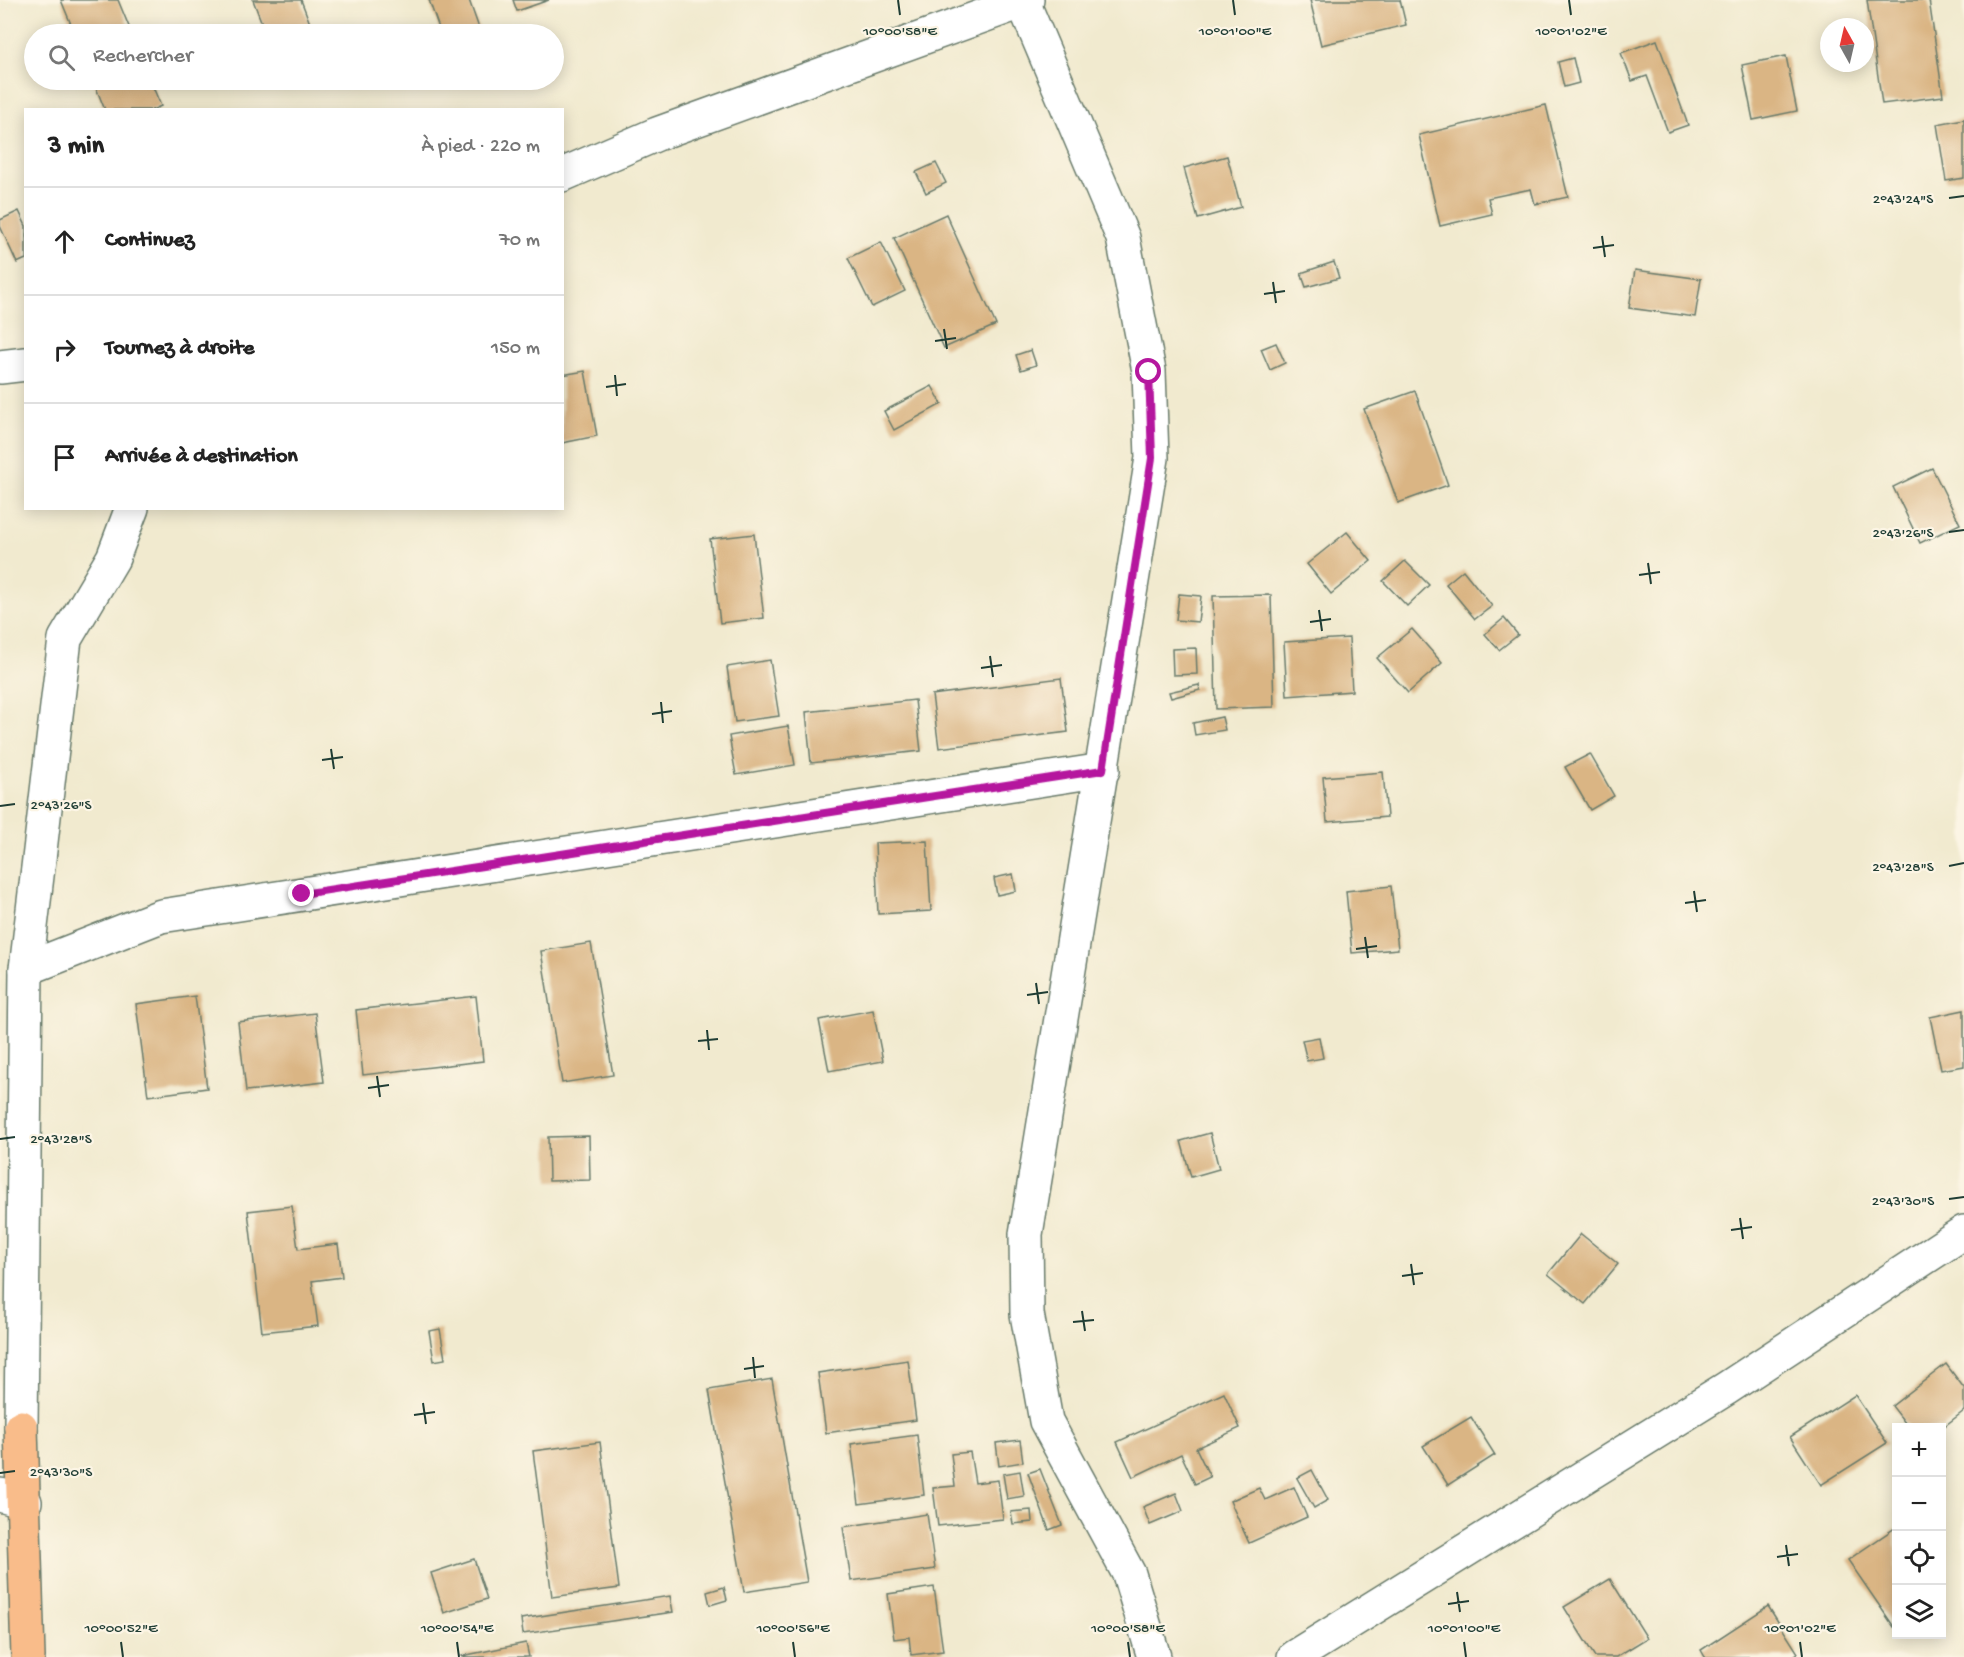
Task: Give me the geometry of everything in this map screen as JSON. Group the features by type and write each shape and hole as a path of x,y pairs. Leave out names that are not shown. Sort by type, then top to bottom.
{"highway":[{"path":"21,1427 13,1498 28,1657"}],"street":[{"path":"564,174 657,134 1025,1 1123,238 1149,372 1152,458 1026,1234 1027,1314 1046,1421 1129,1574 1154,1657"},
{"path":"0,367 24,364"},
{"path":"21,1427 26,969 65,639 112,558 131,510"},
{"path":"26,969 161,916 1103,770"},
{"path":"1294,1657 1727,1388 1964,1232"},
{"path":"0,1359 21,1427"}],"building":[{"path":"61,0 118,0 128,24 71,24"},
{"path":"253,0 301,0 310,24 262,24"},
{"path":"429,0 469,0 478,24 437,24"},
{"path":"513,0 549,0 517,11"},
{"path":"1310,0 1400,0 1406,25 1321,45"},
{"path":"1867,0 1929,0 1943,96 1882,104 1874,49 1874,18 1870,18"},
{"path":"1657,40 1688,125 1668,132 1647,76 1632,81 1621,53"},
{"path":"1786,56 1797,111 1753,120 1742,65"},
{"path":"1573,58 1579,83 1564,87 1558,62"},
{"path":"97,90 154,90 161,106 156,108 104,108"},
{"path":"1546,105 1568,197 1535,204 1531,189 1488,198 1492,214 1440,226 1419,135"},
{"path":"1964,119 1964,178 1946,181 1937,124"},
{"path":"1227,156 1241,207 1198,219 1184,168"},
{"path":"936,163 946,183 926,193 916,172"},
{"path":"19,211 24,222 24,260 17,263 0,226 0,220"},
{"path":"946,214 996,325 944,348 894,238"},
{"path":"881,242 905,291 872,307 848,258"},
{"path":"1334,262 1339,278 1306,287 1301,273"},
{"path":"1635,270 1701,279 1695,317 1629,308"},
{"path":"1276,343 1285,363 1270,370 1261,349"},
{"path":"1031,350 1036,365 1021,370 1016,355"},
{"path":"585,371 597,436 564,443 564,375"},
{"path":"932,386 942,404 894,430 884,411"},
{"path":"1415,391 1448,485 1398,503 1364,409"},
{"path":"1932,468 1960,524 1920,543 1893,487"},
{"path":"1347,532 1371,561 1331,594 1307,564"},
{"path":"754,534 764,618 720,623 710,539"},
{"path":"1405,561 1429,585 1407,606 1383,581"},
{"path":"1463,570 1492,606 1475,619 1446,584"},
{"path":"1179,594 1201,596 1198,622 1176,620"},
{"path":"1271,595 1274,707 1216,709 1213,596"},
{"path":"1504,618 1518,635 1499,650 1485,634"},
{"path":"1412,629 1442,663 1408,693 1377,658"},
{"path":"1349,638 1352,691 1287,696 1284,642"},
{"path":"1196,648 1197,674 1173,675 1172,649"},
{"path":"770,660 779,716 735,722 727,667"},
{"path":"1061,678 1068,732 939,748 932,695"},
{"path":"1199,685 1200,690 1171,698 1169,692"},
{"path":"915,700 921,751 811,763 806,712"},
{"path":"1222,717 1225,730 1195,735 1193,723"},
{"path":"788,726 795,765 736,775 729,736"},
{"path":"1590,754 1614,796 1590,810 1565,767"},
{"path":"1383,772 1387,817 1327,822 1323,777"},
{"path":"927,841 931,911 878,914 875,843"},
{"path":"1013,874 1016,891 997,895 994,878"},
{"path":"1391,886 1398,949 1352,953 1346,891"},
{"path":"591,943 613,1075 562,1083 541,951"},
{"path":"195,996 207,1088 148,1096 136,1004"},
{"path":"476,996 483,1061 363,1075 356,1010"},
{"path":"873,1010 883,1061 829,1071 819,1020"},
{"path":"1964,1010 1964,1066 1941,1070 1930,1017"},
{"path":"315,1013 324,1082 246,1091 238,1022"},
{"path":"1319,1037 1323,1058 1307,1061 1302,1040"},
{"path":"1210,1133 1219,1169 1191,1177 1181,1141"},
{"path":"589,1136 590,1180 549,1181 548,1137"},
{"path":"292,1206 298,1249 338,1244 342,1277 312,1281 318,1326 262,1332 248,1211"},
{"path":"1581,1234 1618,1264 1585,1304 1548,1274"},
{"path":"440,1329 445,1359 434,1361 429,1331"},
{"path":"908,1360 916,1420 826,1433 818,1373"},
{"path":"1946,1364 1964,1388 1964,1411 1946,1425 1946,1423 1905,1423 1892,1406"},
{"path":"772,1379 807,1582 744,1592 709,1390"},
{"path":"1224,1393 1240,1428 1196,1448 1210,1477 1195,1484 1181,1454 1133,1477 1117,1442"},
{"path":"1855,1395 1887,1443 1821,1485 1790,1437"},
{"path":"1471,1417 1495,1455 1448,1485 1423,1446"},
{"path":"917,1435 924,1495 859,1504 851,1444"},
{"path":"1020,1440 1023,1462 999,1466 996,1443"},
{"path":"600,1442 619,1588 552,1597 533,1451"},
{"path":"970,1452 975,1483 998,1480 1003,1519 938,1526 933,1488 955,1486 951,1454"},
{"path":"1040,1469 1062,1525 1049,1530 1028,1473"},
{"path":"1312,1470 1328,1500 1314,1508 1297,1478"},
{"path":"1020,1471 1024,1496 1007,1499 1003,1474"},
{"path":"1294,1487 1307,1517 1249,1543 1230,1501 1259,1488 1265,1500"},
{"path":"1176,1493 1183,1511 1150,1525 1143,1507"},
{"path":"1031,1510 1032,1522 1013,1524 1011,1512"},
{"path":"927,1514 935,1569 851,1581 843,1527"},
{"path":"1892,1530 1892,1624 1848,1560"},
{"path":"474,1559 487,1599 444,1613 431,1573"},
{"path":"1610,1579 1647,1638 1616,1657 1595,1657 1564,1607"},
{"path":"724,1587 727,1600 710,1605 707,1592"},
{"path":"934,1587 943,1651 911,1655 909,1637 894,1639 888,1594"},
{"path":"670,1596 673,1612 523,1634 521,1619"},
{"path":"1768,1606 1798,1653 1792,1657 1705,1657 1701,1650"},
{"path":"526,1643 529,1657 462,1656"}],"route":[{"path":"302,894 1103,770 1152,458 1149,372"}]}
